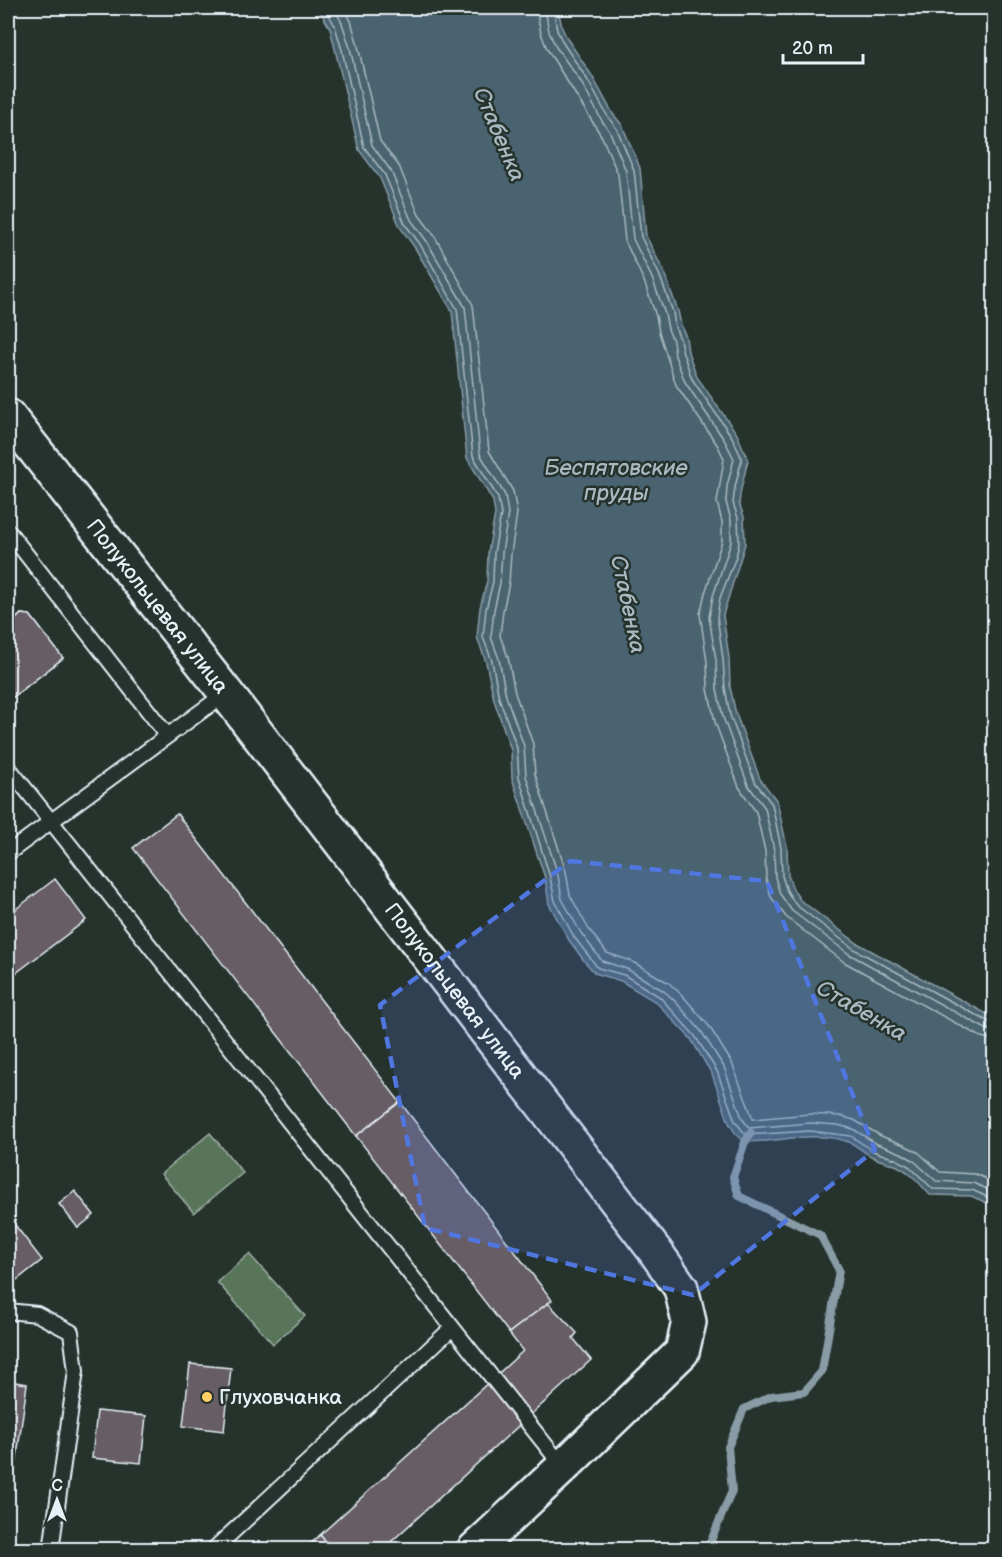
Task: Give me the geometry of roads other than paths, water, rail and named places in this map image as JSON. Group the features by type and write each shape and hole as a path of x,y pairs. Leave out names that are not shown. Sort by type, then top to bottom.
{"main road":[{"name":"Полукольцевая улица","path":"8,416 226,693 655,1251 681,1288 689,1322 682,1352 474,1550"}],"lane":[{"path":"8,531 167,735"},
{"path":"8,853 226,693"},
{"path":"8,767 563,1467"},
{"path":"8,1311 37,1314 71,1332 76,1371 51,1550"},
{"path":"213,1550 452,1328"}],"water":[{"name":"Беспятовские пруды","path":"318,8 558,8 562,28 568,40 622,125 640,168 646,236 664,272 697,377 737,434 748,460 739,503 744,517 745,544 723,615 729,658 730,687 736,714 760,779 777,801 787,847 788,875 793,889 800,900 857,943 994,1018 994,1206 971,1196 930,1195 905,1171 846,1141 808,1137 745,1142 729,1123 712,1074 691,1039 656,1002 621,981 595,973 569,940 549,904 545,878 512,778 511,750 494,700 486,662 477,637 495,514 493,501 467,458 452,311 400,227 380,178 359,150 330,28"}],"waterway":[{"path":"707,1550 732,1491 728,1447 744,1409 771,1396 804,1392 822,1371 839,1270 820,1235 739,1196 733,1177 745,1142 751,1133"}],"place":[{"name":"Глуховчанка","path":"207,1397"}],"water label":[{"name":"Стабенка","path":"500,134"},
{"name":"Стабенка","path":"629,604"},
{"name":"Стабенка","path":"862,1010"}]}
